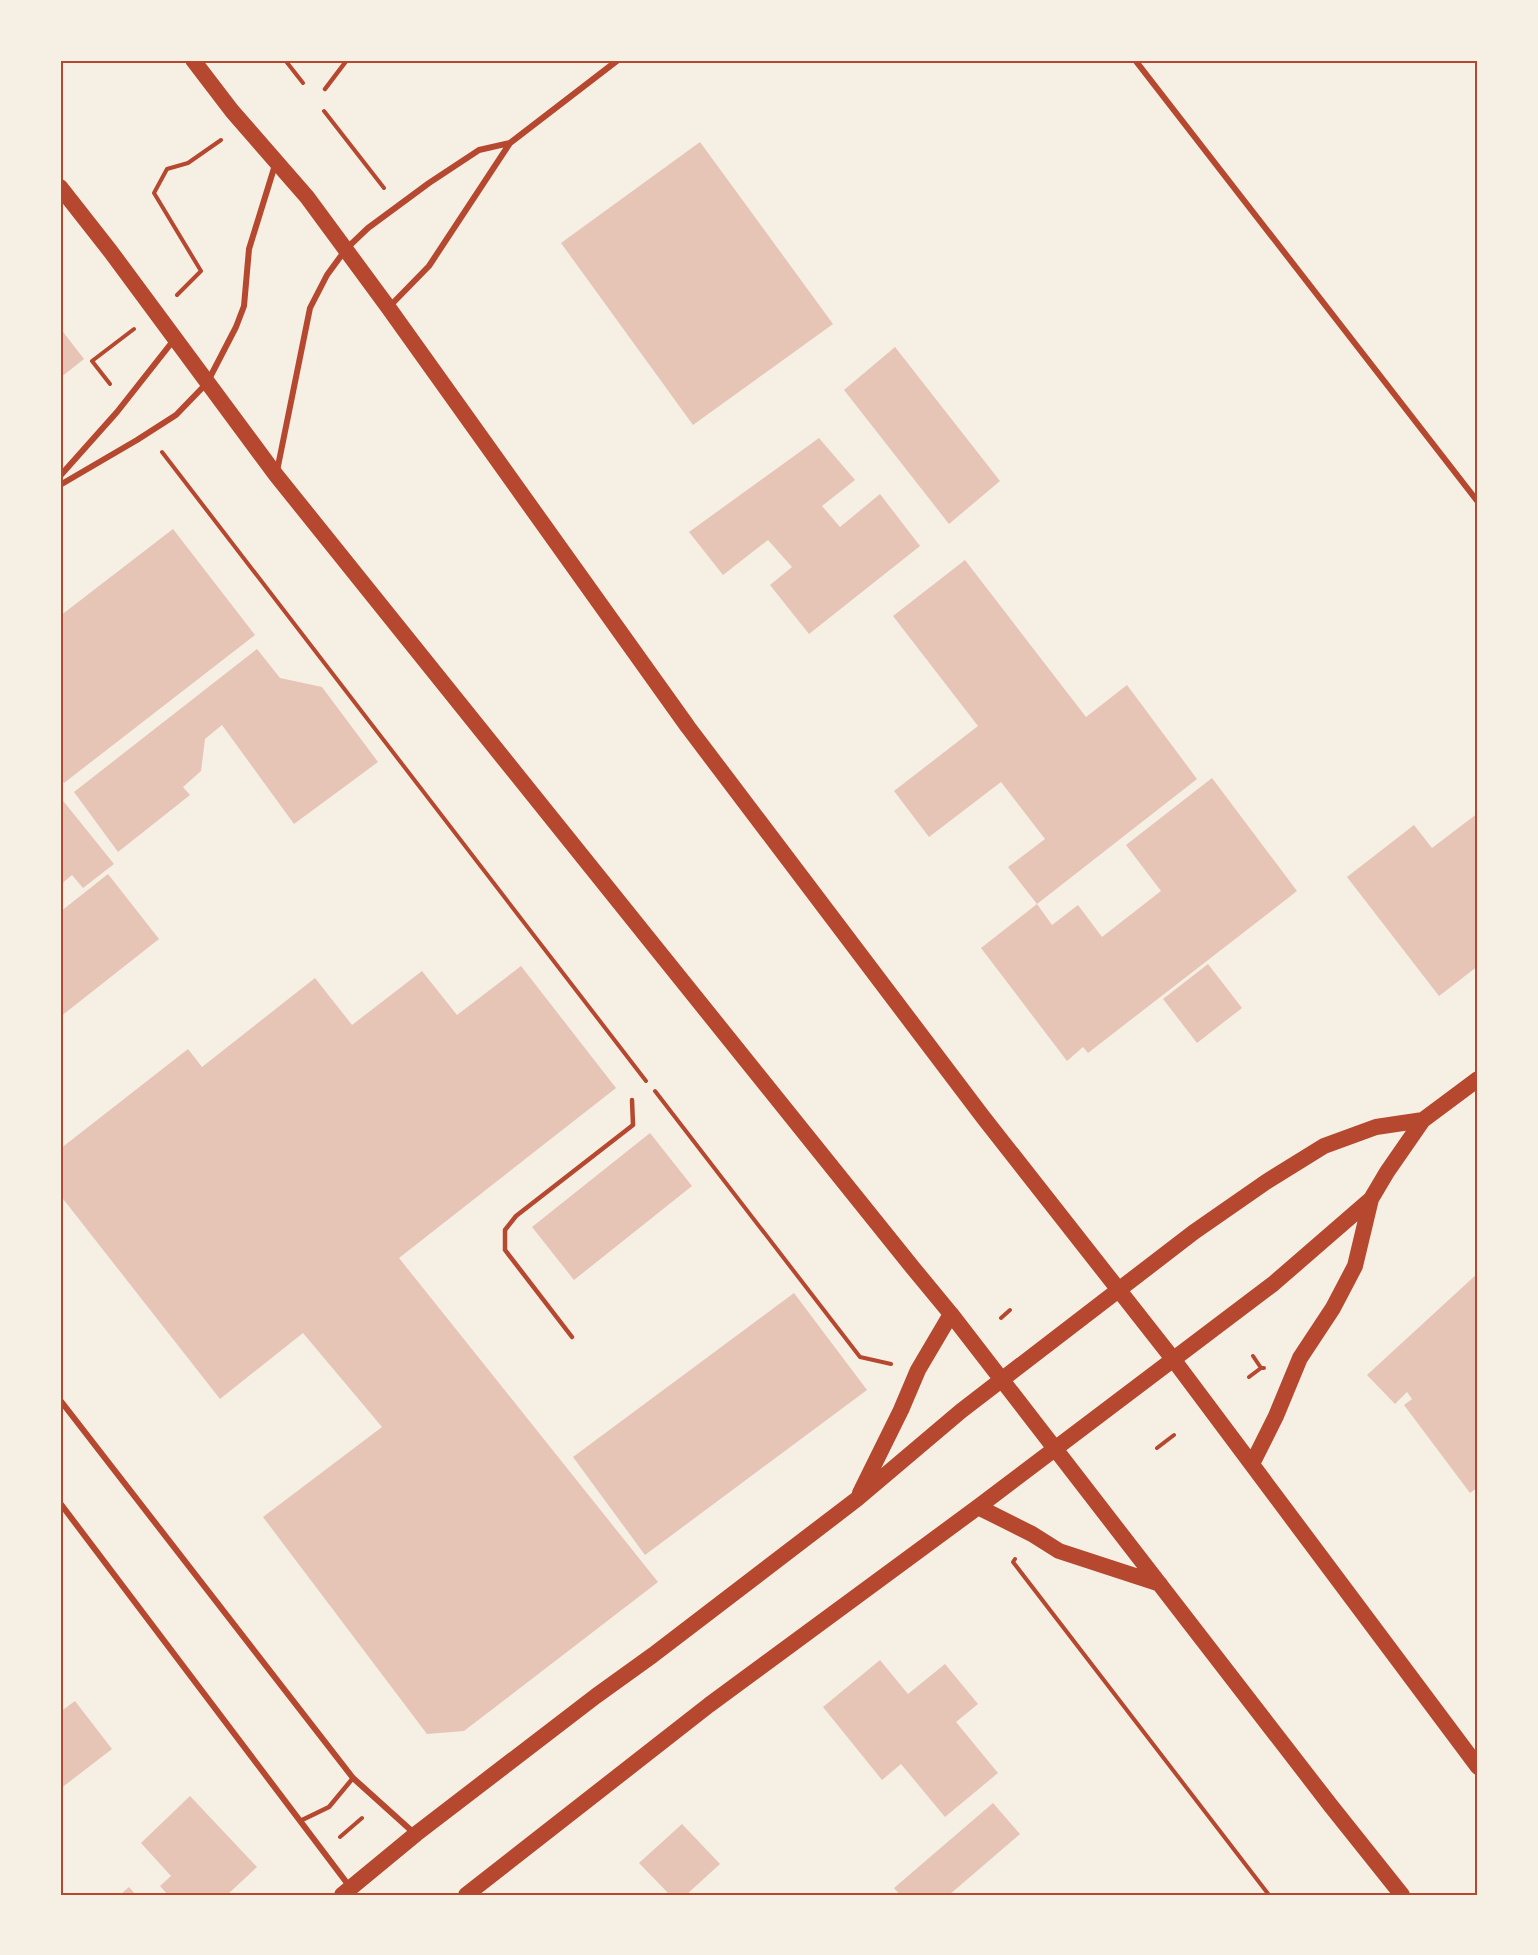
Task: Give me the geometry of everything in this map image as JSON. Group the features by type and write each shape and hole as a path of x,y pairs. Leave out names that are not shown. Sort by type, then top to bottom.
{"highway":[{"path":"193,60 307,197 688,727 983,1117 1173,1359 1478,1767"},
{"path":"60,187 276,475 951,1314 1350,1832 1402,1895"},
{"path":"1252,1464 1276,1416 1291,1375 1334,1308 1355,1266 1371,1199 1423,1120 1478,1079"},
{"path":"346,1891 416,1834 857,1499 961,1411 1221,1213 1324,1146 1377,1127 1423,1120"},
{"path":"466,1895 709,1705 978,1507 1273,1284 1371,1199"},
{"path":"857,1499 918,1370 951,1314"},
{"path":"978,1507 1022,1528 1059,1551 1160,1584"}],"street":[{"path":"388,307 429,266 510,143 618,60"},
{"path":"1135,60 1478,502"},
{"path":"276,475 310,308 327,275 346,249 368,228 429,183 479,150 510,143"},
{"path":"60,484 176,415 207,383 236,327 244,306 249,249 276,162"},
{"path":"60,476 175,339"},
{"path":"60,1400 353,1778 416,1834"},
{"path":"60,1503 300,1821 346,1891"}],"lane":[{"path":"325,89 347,60"},
{"path":"572,1337 505,1250 505,1230 516,1216 633,1125 633,1100"},
{"path":"300,1821 329,1807 353,1778"}],"path":[{"path":"285,60 307,88"},
{"path":"321,106 398,206"},
{"path":"123,402 92,361 186,288 201,271 154,193 167,169 188,163 244,124"},
{"path":"148,433 860,1357 918,1370"},
{"path":"1001,1318 1010,1310"},
{"path":"1253,1356 1261,1368"},
{"path":"1157,1448 1174,1435"},
{"path":"1019,1554 1013,1562 1269,1895"},
{"path":"336,1840 367,1814"}],"building":[{"path":"700,142 833,324 693,425 561,243"},
{"path":"60,328 84,359 60,378"},
{"path":"895,347 1000,481 949,524 844,390"},
{"path":"819,438 855,480 822,506 840,527 880,494 920,546 809,634 770,585 792,567 768,540 723,575 689,532"},
{"path":"173,529 255,635 64,783 60,777 60,616"},
{"path":"965,560 1086,717 1127,685 1197,779 1037,904 1008,867 1045,839 1001,782 929,837 894,791 978,726 893,616"},
{"path":"257,649 280,678 322,687 378,762 294,824 222,725 205,739 201,771 183,787 190,795 118,852 74,792"},
{"path":"1212,778 1297,891 1088,1053 1083,1047 1067,1061 981,948 1037,904 1052,925 1078,905 1102,937 1161,891 1126,845"},
{"path":"60,797 114,864 83,888 72,875 60,885"},
{"path":"1478,813 1478,966 1439,996 1347,877 1414,825 1432,848"},
{"path":"108,874 159,939 60,1017 60,912"},
{"path":"1208,964 1242,1008 1197,1043 1163,999"},
{"path":"521,966 616,1088 399,1258 658,1582 464,1731 427,1734 263,1517 382,1427 303,1333 220,1399 60,1195 60,1149 188,1049 202,1067 315,978 352,1025 422,971 457,1015"},
{"path":"650,1133 692,1186 574,1280 532,1227"},
{"path":"1478,1273 1478,1487 1470,1493 1404,1405 1412,1399 1407,1392 1395,1404 1367,1375"},
{"path":"794,1293 867,1390 645,1555 573,1457"},
{"path":"880,1660 908,1694 945,1664 978,1704 956,1722 998,1773 945,1817 901,1764 882,1780 823,1707"},
{"path":"75,1701 112,1749 60,1789 60,1712"},
{"path":"190,1796 257,1867 227,1895 168,1895 160,1886 171,1876 141,1843"},
{"path":"993,1803 1020,1834 949,1895 900,1895 894,1888"},
{"path":"682,1824 720,1864 686,1895 670,1895 639,1863"},
{"path":"129,1887 136,1895 120,1895"}]}
